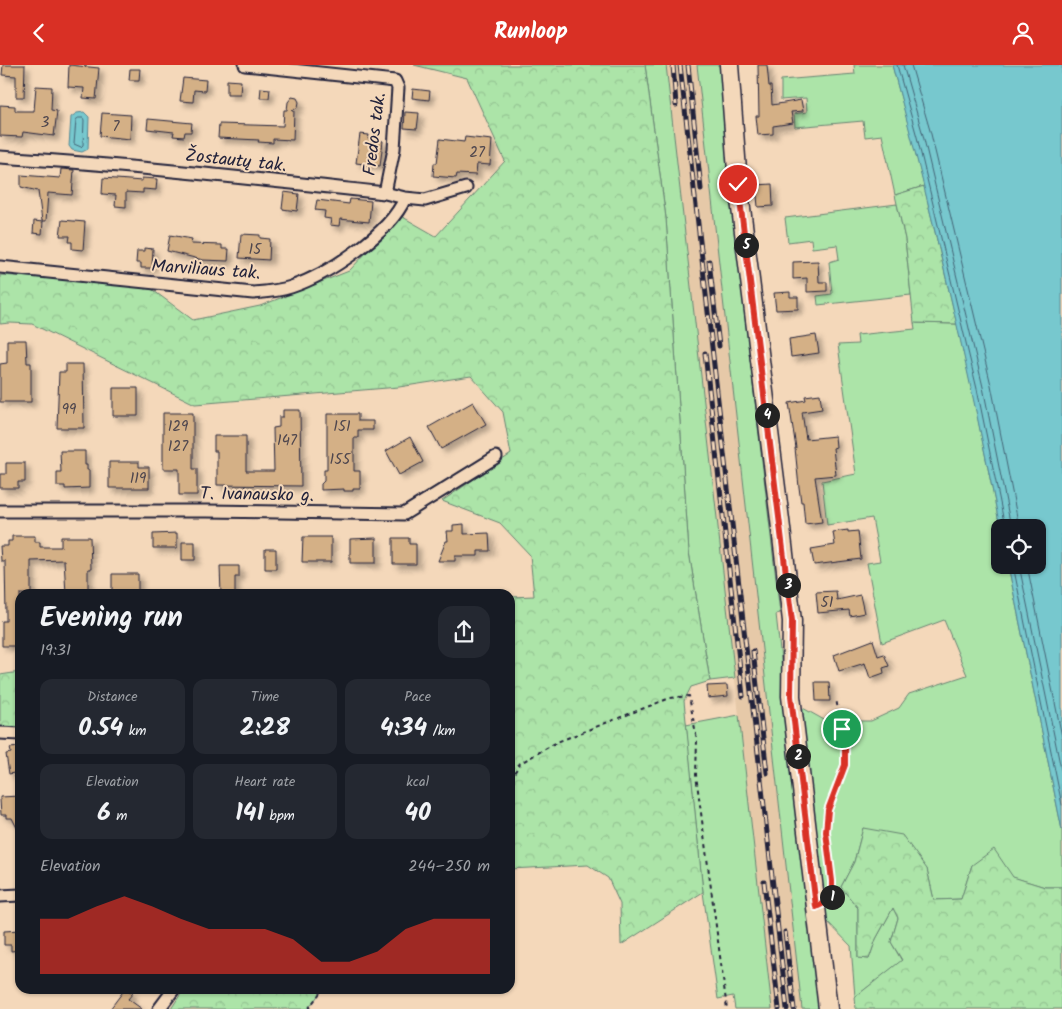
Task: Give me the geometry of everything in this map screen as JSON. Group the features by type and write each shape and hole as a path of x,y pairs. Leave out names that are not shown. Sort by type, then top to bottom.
{"main road":[{"path":"728,65 738,184 792,621 791,696 828,1009"}],"street":[{"name":"Fredos tak.","path":"244,65 394,81 398,88 394,149 384,193"},
{"name":"Žostautų tak.","path":"0,157 239,177 384,193 425,200 466,188"},
{"name":"Marviliaus tak.","path":"0,267 253,293 275,291 292,287 352,256 390,221 405,198"},
{"name":"T. Ivanausko g.","path":"0,511 216,511 404,515 496,457"},
{"path":"0,733 15,734"},
{"path":"0,896 15,895"},
{"path":"159,1009 170,994"}],"path":[{"path":"515,766 557,742 670,697 689,696 698,741 696,775 727,1009"},
{"path":"816,907 832,899 832,881 826,832 828,810 845,765 845,747 836,699"},
{"path":"515,772 521,763"},
{"path":"308,1009 319,994"}],"shaded area":[{"path":"666,65 697,65 802,1009 772,1009"}],"green space":[{"path":"414,65 645,65 666,218 689,552 710,681 691,687 684,701 703,892 621,945 620,904 608,878 588,865 515,869 515,597 534,596 530,555 500,523 442,501 511,454 503,412 471,376 399,387 195,404 32,324 0,324 0,275 146,285 193,320 260,306 349,271 401,216 436,236 505,161 467,78"},
{"path":"645,65 666,65 735,678 710,681 689,552 666,218"},
{"path":"697,65 721,65 724,128 733,215 780,613 776,614 819,1009 802,1009"},
{"path":"854,65 892,65 924,186 895,195 882,135 865,137 863,121 795,127 794,114 807,112 806,98 781,100 781,80 855,74"},
{"path":"924,186 957,324 914,323 905,239 895,195"},
{"path":"897,204 905,239 911,295 818,305 817,296 832,294 829,262 839,259 837,245 812,248 811,239 788,242 785,218"},
{"path":"914,323 957,324 998,519 991,519 991,574 1010,574 1062,830 1062,887 1045,887 972,865 961,899 934,900 927,869 863,828 854,862 841,887 858,908 858,958 869,959 876,939 893,908 898,918 891,942 902,961 855,997 851,946 825,919 801,707 826,721 871,721 899,708 909,694 967,675 944,620 882,643 867,563 880,561 872,518 827,525 822,481 856,474 838,345 858,344 857,335 915,329"},
{"path":"15,673 15,728 0,727 0,675"},
{"path":"739,715 772,1009 735,1009 733,996 718,999 703,892 686,725"},
{"path":"863,828 902,835 927,869 934,900 961,899 972,865 994,849 1013,877 1045,887 1062,887 1062,1009 856,1009 855,997 902,960 891,942 898,918 893,908 876,939 869,959 858,958 858,908 841,887 854,862"},
{"path":"181,994 319,994 308,1009 171,1009"}],"water":[{"path":"892,65 1062,65 1062,830 1010,574 1046,574 1046,519 998,519 950,295"},
{"path":"84,112 89,117 88,149 82,152 72,150 69,146 71,117 77,113"}],"building":[{"path":"3,65 25,65 24,97 16,97 16,76 2,75"},
{"path":"69,65 99,68 96,99 83,98 84,88 68,87"},
{"path":"758,65 767,65 772,105 801,100 803,111 791,112 793,123 773,126 773,134 758,135 756,116 759,116"},
{"path":"130,69 140,69 139,80 129,80"},
{"path":"183,78 206,80 205,91 194,90 193,102 180,101"},
{"path":"227,80 241,81 240,94 227,94"},
{"path":"36,86 52,87 51,110 57,111 54,136 23,132 22,137 0,136 0,105 15,106 15,111 34,111"},
{"path":"261,88 270,89 269,98 260,98"},
{"path":"413,89 430,91 429,100 412,98"},
{"path":"292,97 297,98 299,102 298,107 292,111 294,111 293,140 273,139 273,143 258,142 259,140 218,138 219,124 283,126 284,110 287,110 288,102"},
{"path":"405,112 419,113 417,129 404,128"},
{"path":"102,113 131,115 130,139 100,136"},
{"path":"148,119 192,123 191,132 185,132 184,137 173,136 174,132 147,129"},
{"path":"360,134 369,135 368,139 383,141 380,166 356,163"},
{"path":"465,137 492,140 490,165 477,164 476,175 457,174 456,178 433,176 434,163 437,163 440,139 464,142"},
{"path":"61,169 74,170 72,195 48,193 46,221 42,221 38,191 21,187 21,175 60,178"},
{"path":"103,178 142,181 142,178 157,179 156,190 143,189 143,193 126,192 126,207 115,206 116,195 102,194"},
{"path":"772,184 773,206 758,207 756,185"},
{"path":"284,192 299,194 297,211 282,209"},
{"path":"350,199 371,201 369,222 340,219 339,226 330,225 331,219 324,218 325,211 315,210 317,200 349,204"},
{"path":"62,220 85,222 83,250 72,249 72,242 69,242 70,236 60,236"},
{"path":"34,221 43,222 42,234 33,233"},
{"path":"241,234 260,235 260,238 270,239 269,260 239,258"},
{"path":"170,235 192,239 191,244 222,245 222,249 229,249 228,261 203,260 167,251"},
{"path":"144,248 153,249 152,268 141,268 141,263 136,263 137,251 144,251"},
{"path":"818,261 819,282 827,282 827,291 807,292 807,278 793,279 793,262"},
{"path":"790,292 790,297 798,297 798,309 776,310 774,293"},
{"path":"816,335 819,353 791,357 789,339"},
{"path":"7,340 26,340 27,363 31,363 31,402 0,402 0,364 7,363"},
{"path":"66,364 83,364 84,428 57,428 59,372 66,372"},
{"path":"113,388 138,388 138,416 113,416"},
{"path":"820,394 822,409 802,412 806,439 835,436 836,447 833,448 836,475 815,477 822,522 805,524 789,403 806,400 805,396"},
{"path":"473,402 486,424 441,449 429,427"},
{"path":"283,410 300,410 301,486 217,485 217,451 214,451 214,436 246,436 246,471 274,471 273,428 279,427 279,417 283,417"},
{"path":"163,413 193,413 193,469 197,469 197,495 179,495 179,469 163,469"},
{"path":"327,414 358,414 358,421 373,421 373,430 358,430 358,438 354,438 354,471 360,471 360,489 353,489 353,491 344,491 344,489 321,490 321,484 324,481 324,470 327,470"},
{"path":"410,437 423,462 399,475 386,451"},
{"path":"60,451 85,451 85,465 87,465 87,470 89,470 89,488 65,489 65,486 57,486 57,472 61,472"},
{"path":"109,462 139,462 139,467 149,467 149,488 109,488"},
{"path":"6,463 25,463 25,482 18,482 18,488 0,488 0,474 6,474"},
{"path":"464,524 464,534 489,533 490,551 478,551 478,556 455,556 455,561 438,561 446,541 448,541 447,531 453,531 453,525"},
{"path":"848,530 848,532 858,531 861,559 814,565 811,549 835,545 833,532"},
{"path":"177,533 177,548 153,548 153,534"},
{"path":"12,536 35,536 35,542 40,542 40,547 61,547 61,537 90,537 91,569 88,569 88,589 66,589 64,560 31,561 31,589 15,589 15,646 2,646 2,621 6,621 5,561 1,561 0,546 8,546 8,541 12,541"},
{"path":"303,537 331,537 331,562 302,562"},
{"path":"376,538 376,563 350,563 350,539"},
{"path":"393,538 409,538 409,544 416,544 416,564 393,564"},
{"path":"182,542 195,542 195,560 182,560"},
{"path":"265,549 276,549 276,569 265,569"},
{"path":"220,566 239,566 239,577 235,577 235,589 221,589"},
{"path":"112,574 138,574 138,589 112,589"},
{"path":"836,591 837,600 860,595 864,613 850,616 849,610 818,613 816,592"},
{"path":"873,640 878,656 884,654 889,666 883,668 884,673 870,678 865,663 839,671 834,655"},
{"path":"815,682 829,682 830,701 816,701"},
{"path":"727,685 728,696 708,698 707,686"},
{"path":"10,748 15,748 15,777 14,773 9,774 6,754 11,753"},
{"path":"15,796 15,824 12,818 6,818 6,815 1,815 0,797"},
{"path":"15,930 15,951 11,951 11,945 4,945 4,931"},
{"path":"121,994 132,994 128,999 142,1009 110,1009"}],"railway":[{"path":"673,65 676,105"},
{"path":"680,65 787,1009"},
{"path":"688,65 701,189"},
{"path":"709,261 719,346"},
{"path":"705,353 743,696"},
{"path":"753,651 767,773"},
{"path":"764,882 779,1009"},
{"path":"785,932 794,1009"}],"route":[{"path":"738,184 792,621 791,696 816,907 832,899 832,881 826,832 828,810 845,765 842,729"}]}
